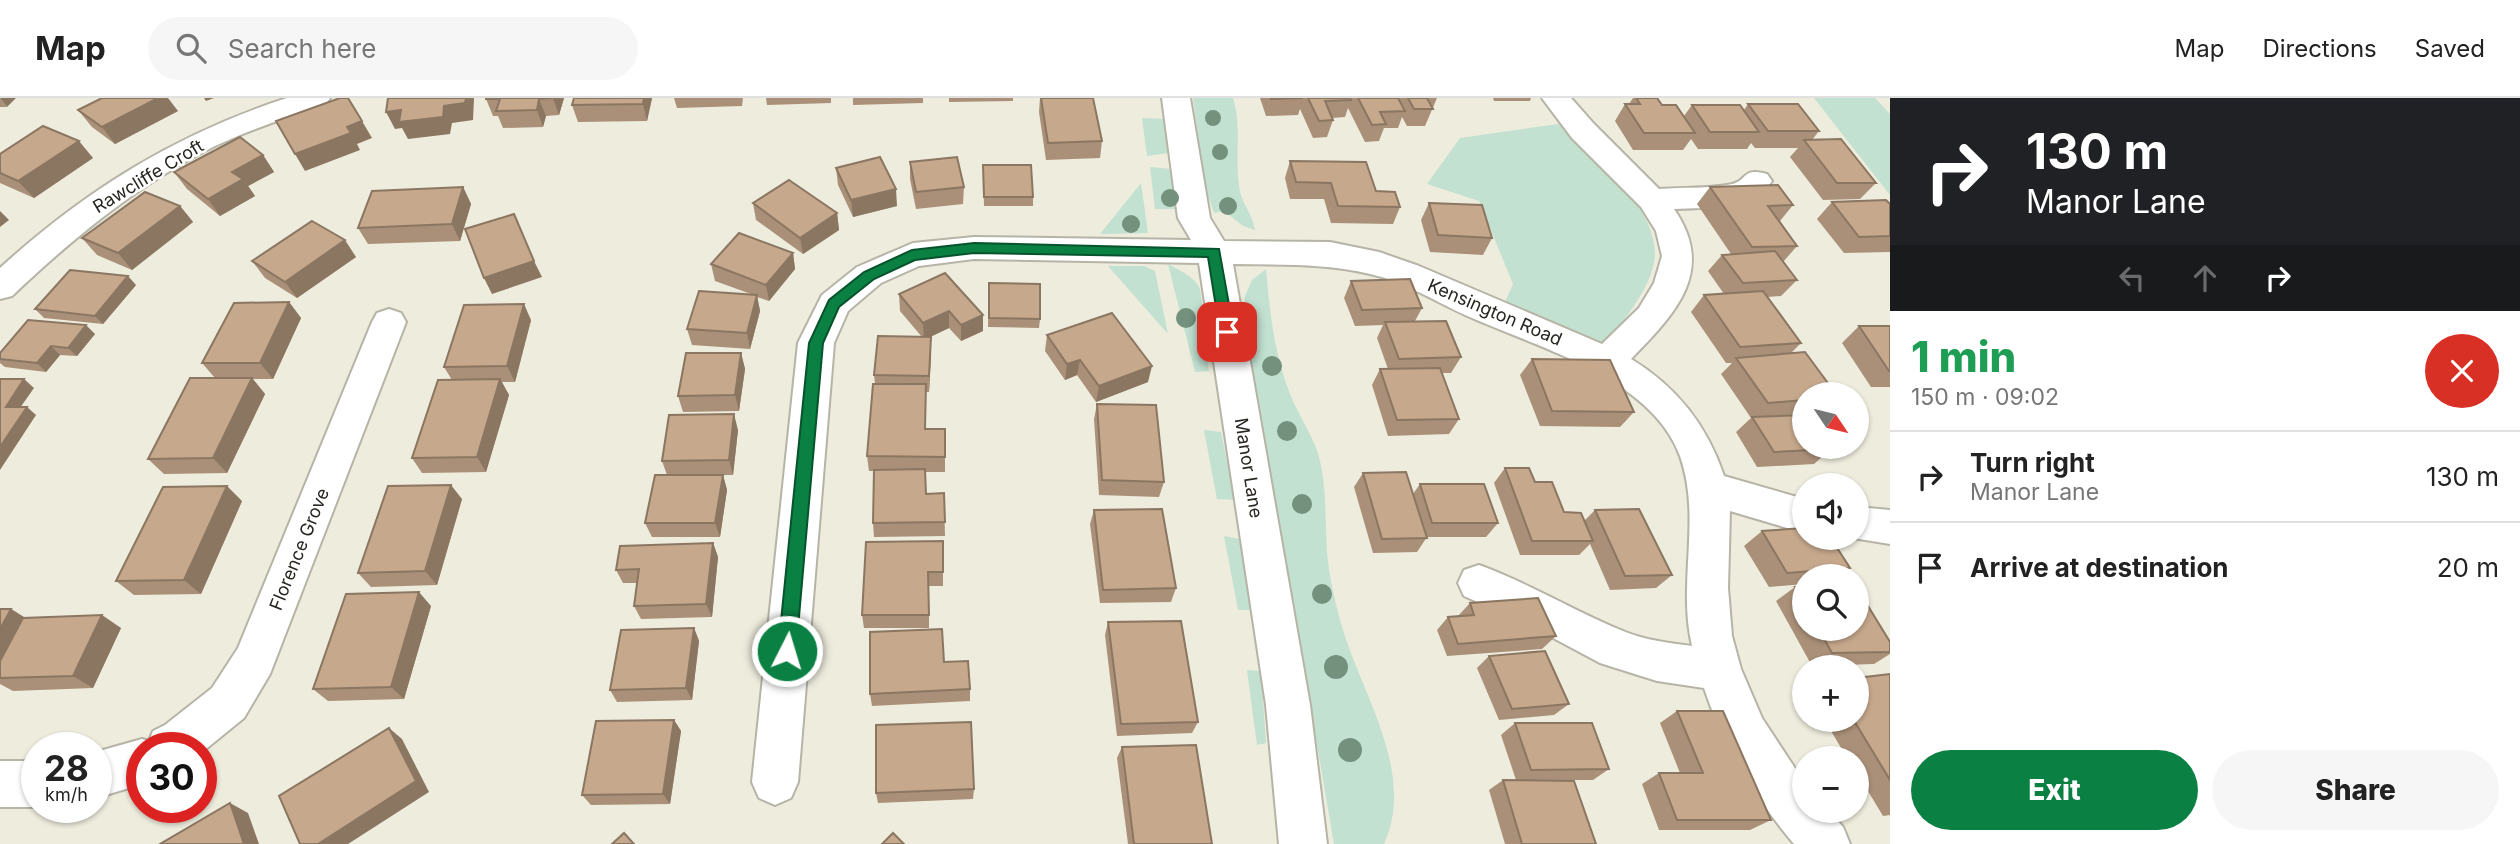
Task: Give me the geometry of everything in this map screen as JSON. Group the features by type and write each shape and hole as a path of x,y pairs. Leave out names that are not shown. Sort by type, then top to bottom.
{"street":[{"name":"Rawcliffe Croft","path":"0,287 83,216 150,171 192,146 269,113 316,98"},
{"name":"Manor Lane","path":"1176,98 1194,218 1214,252 1288,705 1303,844"},
{"path":"1556,98 1583,131 1652,200 1672,230 1678,256 1671,284 1651,317 1608,360"},
{"path":"1652,200 1737,194 1756,181"},
{"name":"Kensington Road","path":"775,782 816,343 834,304 869,275 912,255 974,248 1330,254 1364,260 1405,273 1608,360 1647,387 1680,420 1699,453 1709,488 1711,541 1707,603 1718,670 1753,748 1798,814 1826,844"},
{"name":"Florence Grove","path":"192,732 228,703 255,660 388,322"},
{"path":"1709,488 1792,512"},
{"path":"1869,525 1890,527"},
{"path":"1479,583 1542,611 1615,649 1657,661 1718,670"},
{"path":"0,784 21,784"}],"green space":[{"path":"1193,98 1233,98 1237,120 1240,191 1255,230 1243,226 1224,211 1214,213 1205,186"},
{"path":"1814,98 1875,98 1890,114 1890,195"},
{"path":"1142,118 1164,119 1169,153 1147,156"},
{"path":"1565,123 1625,187 1649,225 1654,244 1654,263 1646,285 1605,346 1502,309 1513,284 1479,201 1427,184 1460,138"},
{"path":"1150,167 1171,169 1177,209 1155,209"},
{"path":"1141,183 1148,233 1100,234"},
{"path":"1168,264 1189,276 1199,287 1209,371 1195,372"},
{"path":"1108,266 1144,266 1155,271 1168,334"},
{"path":"1266,269 1271,317 1280,363 1293,402 1316,449 1322,469 1328,562 1338,612 1383,736 1390,763 1394,790 1392,817 1384,844 1334,844 1267,454 1241,330 1245,296 1252,280"},
{"path":"1204,430 1221,432 1235,500 1217,499"},
{"path":"1224,536 1240,539 1253,610 1238,610"},
{"path":"1247,670 1261,671 1266,743 1257,745"}],"building":[{"path":"102,98 158,98 102,127 78,110"},
{"path":"340,98 348,98 362,121 347,127 351,133 295,154 276,121"},
{"path":"388,98 466,98 465,103 444,106 443,117 399,122 401,110 386,112"},
{"path":"486,98 553,98 539,99 537,110 496,111 500,99"},
{"path":"574,98 644,98 643,104 572,105"},
{"path":"1041,98 1093,98 1102,141 1048,143"},
{"path":"1308,98 1351,100 1325,101 1333,120 1319,121"},
{"path":"1358,98 1398,98 1405,111 1380,112 1386,124 1372,125"},
{"path":"1408,98 1427,98 1433,109 1414,109"},
{"path":"1636,98 1657,98 1662,105 1676,105 1695,133 1644,133 1625,104 1640,104"},
{"path":"1748,104 1798,104 1819,131 1768,131"},
{"path":"1692,105 1740,105 1759,132 1710,132"},
{"path":"43,126 79,141 18,181 0,173 0,154"},
{"path":"240,137 263,155 232,172 243,179 208,199 174,172"},
{"path":"1841,139 1876,183 1837,183 1804,140"},
{"path":"880,157 896,189 851,200 836,168"},
{"path":"957,157 964,187 916,192 910,162"},
{"path":"1290,161 1366,162 1376,191 1395,192 1400,207 1338,206 1331,183 1296,182"},
{"path":"983,165 1031,165 1033,197 984,197"},
{"path":"789,180 837,213 800,238 753,203"},
{"path":"1778,185 1793,205 1768,206 1797,246 1752,247 1710,187"},
{"path":"463,187 452,224 358,228 372,191"},
{"path":"145,192 180,206 118,253 82,238"},
{"path":"1886,200 1890,204 1890,236 1859,237 1832,202"},
{"path":"1429,203 1482,205 1492,238 1438,235"},
{"path":"514,214 534,261 484,278 465,229"},
{"path":"312,221 345,240 285,282 252,261"},
{"path":"739,233 793,253 766,285 711,264"},
{"path":"1775,251 1797,280 1743,283 1722,255"},
{"path":"70,270 128,276 95,316 35,309"},
{"path":"945,273 983,315 961,325 949,311 923,323 899,294"},
{"path":"1410,279 1422,308 1362,310 1351,281"},
{"path":"989,283 1040,284 1040,319 989,318"},
{"path":"699,291 757,295 747,333 687,329"},
{"path":"1763,291 1801,343 1740,347 1704,295"},
{"path":"289,302 260,363 202,363 234,303"},
{"path":"524,304 507,366 444,367 464,305"},
{"path":"1112,313 1152,366 1099,386 1080,360 1067,364 1047,335"},
{"path":"28,320 86,325 68,348 51,346 37,363 0,359 0,353"},
{"path":"1446,321 1461,357 1399,359 1385,322"},
{"path":"1859,326 1890,326 1890,371 1889,371"},
{"path":"878,336 931,337 929,376 874,375"},
{"path":"1805,352 1827,382 1792,382 1792,401 1768,403 1736,358"},
{"path":"686,353 741,353 735,395 678,396"},
{"path":"1532,359 1610,360 1634,412 1552,411"},
{"path":"1440,368 1459,419 1397,420 1380,369"},
{"path":"190,378 252,378 213,458 148,459"},
{"path":"0,379 24,379 6,407 27,407 0,447"},
{"path":"500,379 477,457 412,458 438,380"},
{"path":"873,384 926,384 925,429 945,429 945,457 867,456"},
{"path":"1097,404 1156,405 1164,482 1102,480"},
{"path":"734,414 729,460 662,461 669,415"},
{"path":"1792,415 1792,451 1774,452 1752,417"},
{"path":"1505,468 1529,468 1535,482 1552,482 1564,512 1581,513 1593,541 1532,541"},
{"path":"925,469 926,494 944,493 945,522 873,523 874,470"},
{"path":"1406,472 1427,538 1382,539 1363,473"},
{"path":"655,475 723,475 715,523 645,523"},
{"path":"1420,484 1484,484 1498,523 1432,523"},
{"path":"451,485 425,571 358,573 388,486"},
{"path":"227,486 184,580 116,581 163,487"},
{"path":"1162,509 1176,588 1103,590 1094,510"},
{"path":"1639,509 1672,575 1625,576 1595,510"},
{"path":"1792,529 1792,550 1838,550 1847,564 1792,564 1792,573 1787,573 1762,531"},
{"path":"943,541 943,572 928,572 929,615 862,615 866,542"},
{"path":"713,543 706,604 634,606 639,569 616,570 620,546"},
{"path":"419,592 391,687 313,689 346,594"},
{"path":"1538,598 1556,636 1458,644 1448,617 1474,615 1470,603"},
{"path":"1869,608 1890,642 1890,652 1832,653 1825,641 1869,641"},
{"path":"0,609 11,609 0,629"},
{"path":"102,615 73,676 0,678 0,661 23,618"},
{"path":"1181,621 1198,722 1121,724 1108,622"},
{"path":"694,628 686,688 610,690 621,630"},
{"path":"942,629 944,662 968,661 970,689 870,694 870,632"},
{"path":"1545,651 1569,704 1512,709 1489,656"},
{"path":"1890,674 1890,780 1861,732 1869,732 1869,677"},
{"path":"1677,711 1723,711 1771,820 1677,820 1659,773 1703,773"},
{"path":"674,720 663,794 582,795 596,721"},
{"path":"971,722 974,789 876,793 876,725"},
{"path":"1515,723 1592,723 1609,769 1531,770"},
{"path":"389,728 416,781 318,844 300,844 279,796"},
{"path":"1196,745 1212,844 1134,844 1122,747"},
{"path":"1503,780 1574,781 1596,844 1522,844"},
{"path":"230,803 244,844 160,844 196,823 217,823 217,811"},
{"path":"624,833 634,844 612,844"},
{"path":"893,833 904,844 882,844"}],"route":[{"path":"787,651 816,343 834,304 869,275 912,255 974,248 1214,252 1227,332"}]}
